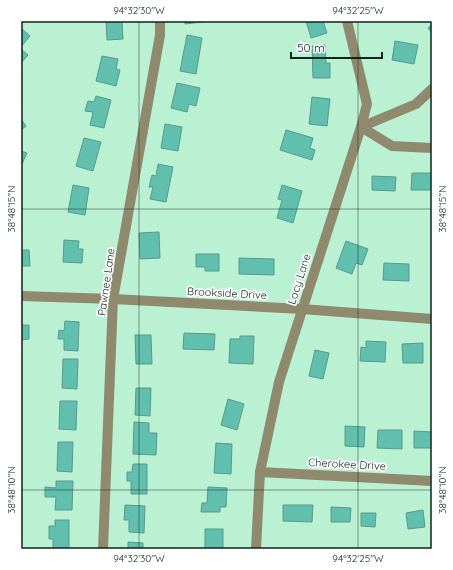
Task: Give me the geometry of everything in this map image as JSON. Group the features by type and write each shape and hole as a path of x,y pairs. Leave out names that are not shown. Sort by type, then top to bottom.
{"street":[{"name":"Pawnee Lane","path":"103,549 113,299 160,36 160,21"},
{"name":"Lacy Lane","path":"256,549 260,472 279,382 361,128 367,104 347,21"},
{"path":"361,128 416,104 432,89"},
{"path":"361,128 392,146 432,148"},
{"name":"Brookside Drive","path":"21,296 113,299 302,309 432,319"},
{"name":"Cherokee Drive","path":"260,472 432,481"}],"building":[{"path":"106,21 122,21 123,39 107,40"},
{"path":"185,21 202,21 202,22 185,24"},
{"path":"306,21 323,21 327,33 311,38"},
{"path":"432,24 432,33 428,28"},
{"path":"21,28 30,36 21,47"},
{"path":"187,35 202,38 196,74 180,71"},
{"path":"395,41 418,45 414,64 392,60"},
{"path":"325,45 326,63 330,63 330,78 313,78 312,46"},
{"path":"21,49 28,55 21,63"},
{"path":"102,56 118,59 116,69 120,70 116,86 96,81"},
{"path":"177,83 200,88 196,106 189,104 187,112 171,108"},
{"path":"96,96 111,100 104,128 90,125 93,112 85,111 88,101 94,102"},
{"path":"312,97 330,99 327,126 309,124"},
{"path":"21,119 26,126 21,130"},
{"path":"165,124 182,127 178,151 161,148"},
{"path":"286,130 313,138 310,148 315,150 312,160 280,150"},
{"path":"84,138 101,142 93,171 76,166"},
{"path":"21,151 27,153 21,166"},
{"path":"158,164 173,167 166,202 150,199 153,187 149,187 152,175 156,176"},
{"path":"412,173 432,173 432,190 411,190"},
{"path":"372,176 396,177 395,191 372,190"},
{"path":"73,185 89,188 85,215 68,212"},
{"path":"282,185 302,191 293,223 277,218 282,200 278,199"},
{"path":"159,232 160,258 140,259 139,233"},
{"path":"64,240 79,241 78,249 83,249 82,263 63,262"},
{"path":"346,241 368,249 362,265 356,263 352,274 336,268"},
{"path":"21,250 29,250 30,266 21,266"},
{"path":"196,254 219,254 219,271 205,271 205,267 196,267"},
{"path":"239,258 274,259 274,275 239,274"},
{"path":"384,263 409,264 409,281 383,280"},
{"path":"65,321 79,322 78,351 64,350 64,339 58,339 59,330 64,331"},
{"path":"21,325 29,325 29,339 21,340"},
{"path":"184,333 215,334 214,350 183,349"},
{"path":"135,335 151,335 152,364 136,364"},
{"path":"240,336 254,336 253,364 229,363 230,339 240,339"},
{"path":"366,341 386,342 385,362 360,361 361,347 366,348"},
{"path":"423,343 423,363 403,363 402,344"},
{"path":"315,350 329,353 323,379 309,376"},
{"path":"63,359 78,359 77,389 62,388"},
{"path":"136,388 151,388 150,416 135,415"},
{"path":"228,399 244,404 237,430 221,425"},
{"path":"60,401 77,401 76,430 59,429"},
{"path":"134,422 149,423 149,433 157,433 156,455 133,454"},
{"path":"345,426 365,427 364,447 345,446"},
{"path":"378,430 402,430 402,449 377,448"},
{"path":"414,431 432,432 432,448 414,448"},
{"path":"58,442 73,442 72,472 57,471"},
{"path":"216,443 232,444 231,474 214,473"},
{"path":"133,464 147,464 147,494 131,494 131,481 127,481 127,472 132,472"},
{"path":"56,481 73,481 72,510 55,510 56,497 45,497 45,487 56,488"},
{"path":"208,487 227,488 226,507 220,507 220,512 201,512 202,503 207,503"},
{"path":"125,505 145,506 144,533 129,532 129,520 124,520"},
{"path":"283,505 313,505 312,522 283,521"},
{"path":"331,507 351,508 350,522 331,522"},
{"path":"423,510 425,527 408,529 406,513"},
{"path":"361,513 376,513 375,527 361,526"},
{"path":"55,520 69,520 69,549 53,549 53,539 49,539 49,526 55,526"},
{"path":"205,529 223,529 223,549 205,549"},
{"path":"128,542 143,543 143,549 128,549"}]}
